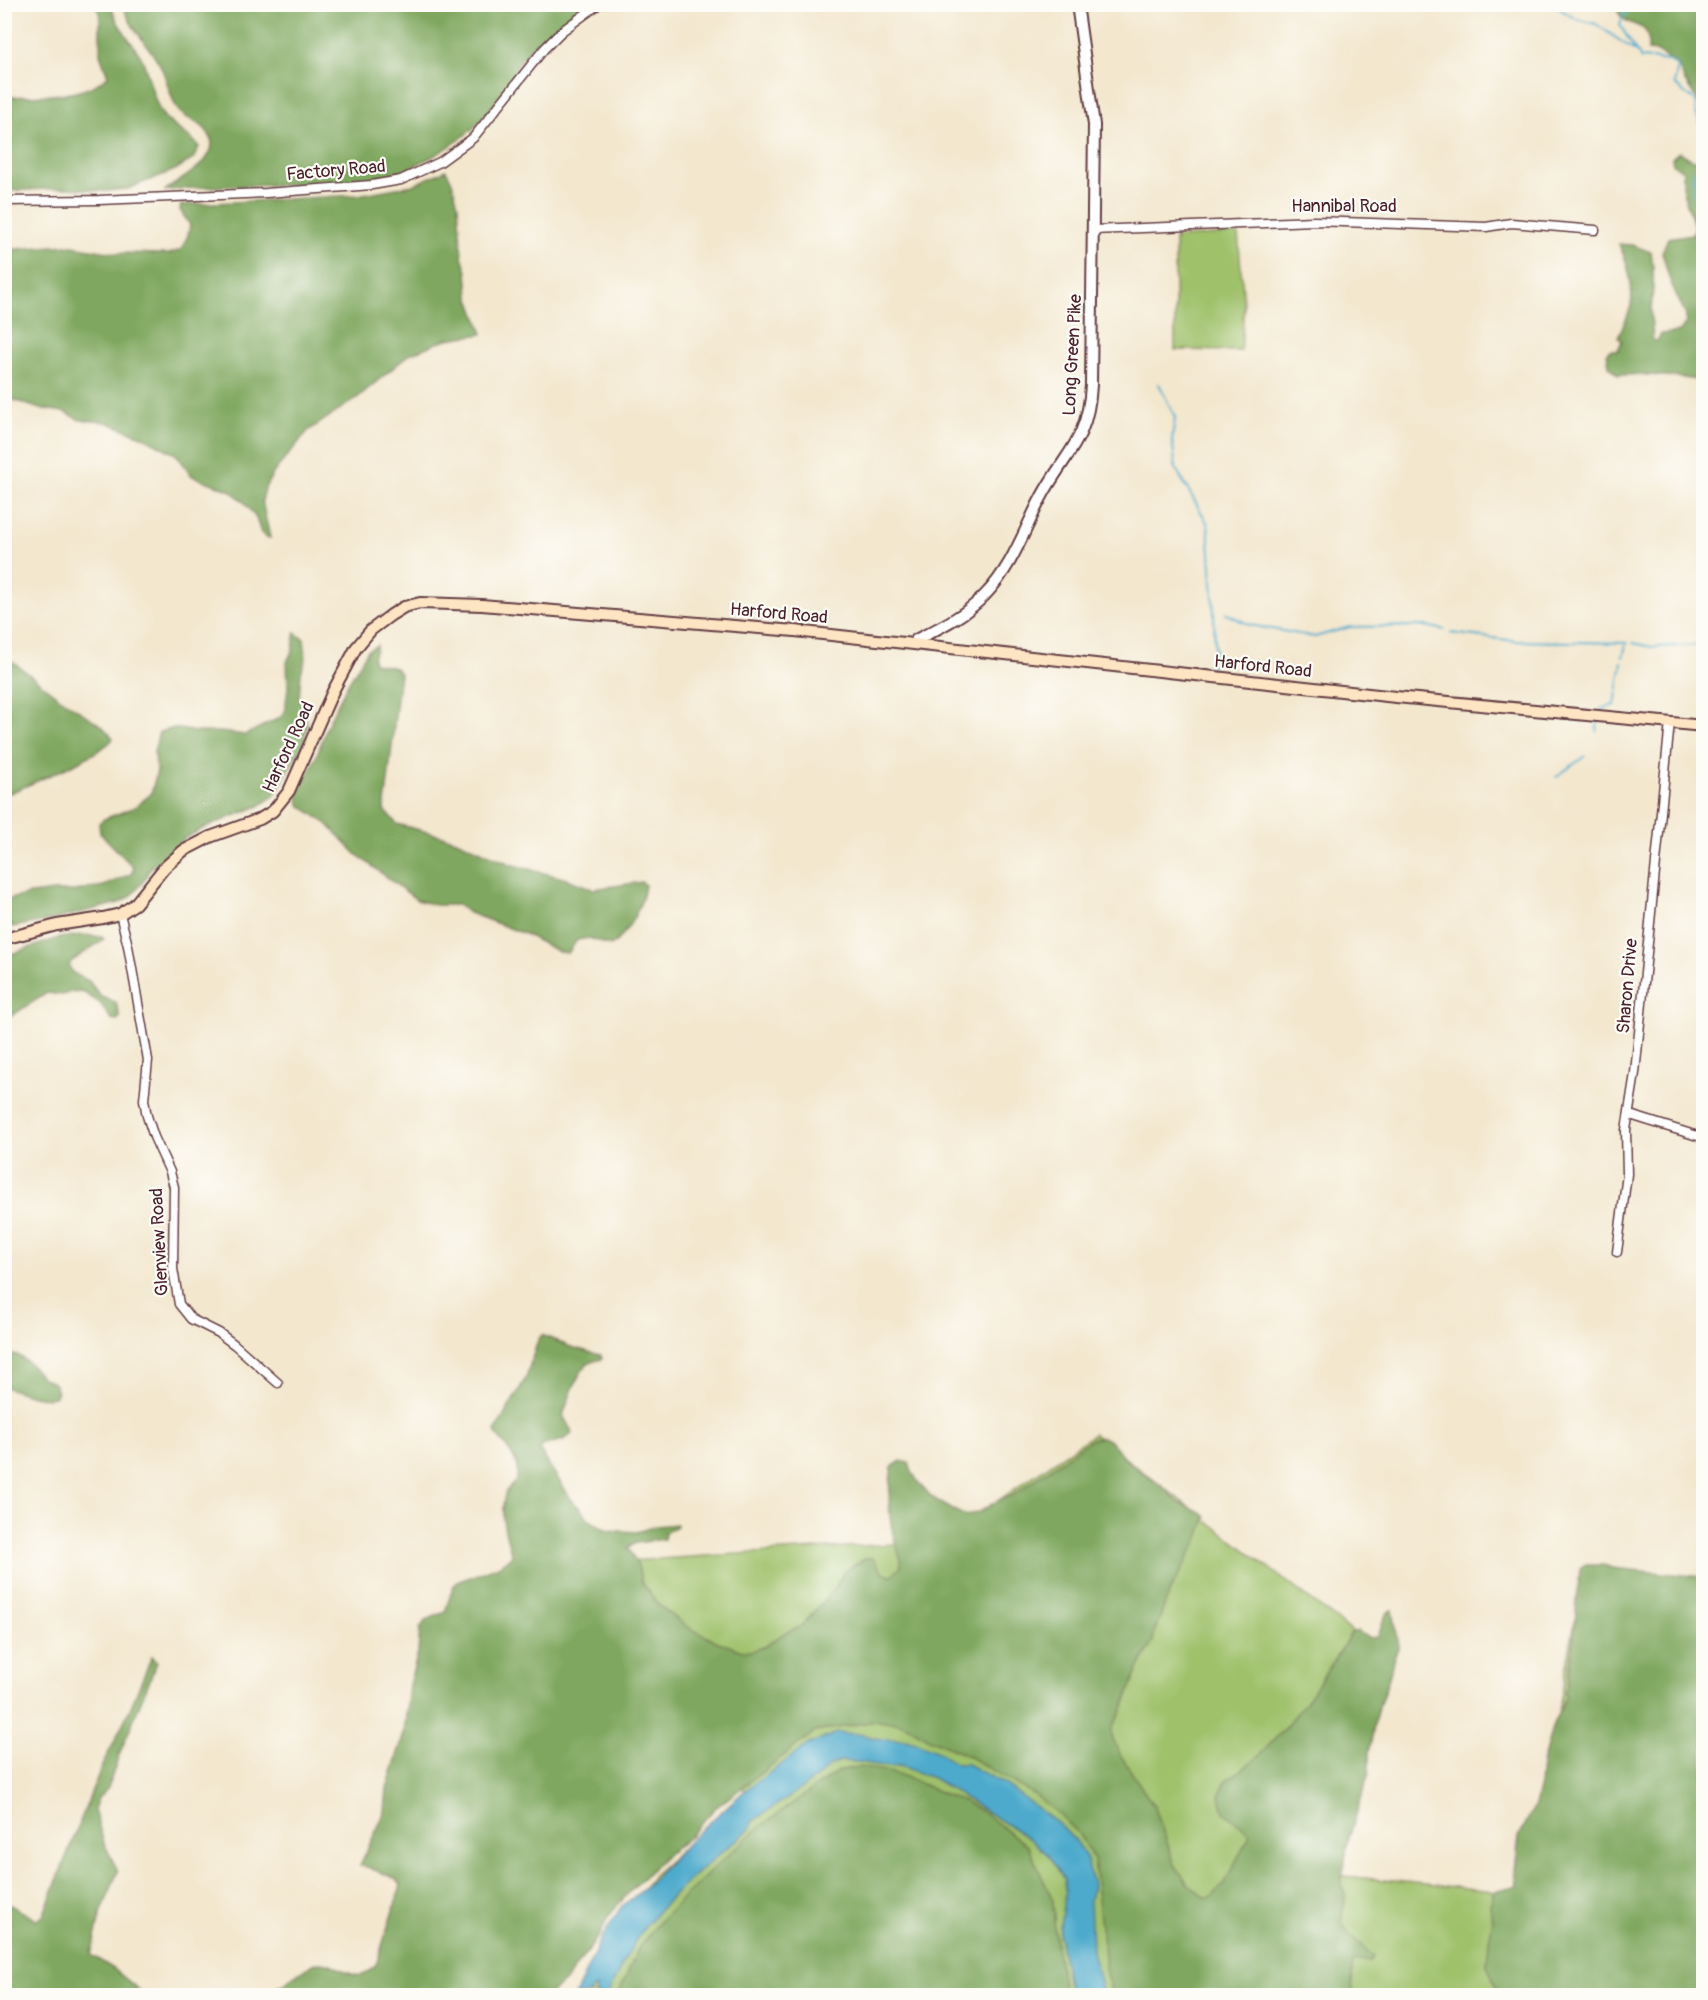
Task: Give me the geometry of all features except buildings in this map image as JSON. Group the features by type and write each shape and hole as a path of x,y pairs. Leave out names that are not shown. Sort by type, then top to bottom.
{"main road":[{"name":"Harford Road","path":"120,914 135,904 160,872 183,851 210,837 260,819 280,805 291,786 352,653 376,626 395,612 409,605 430,602 755,627 1361,693 1704,726"},
{"path":"4,939 48,927 120,914"}],"street":[{"name":"Factory Road","path":"4,201 99,200 266,193 372,185 401,180 440,162 473,138 544,49 562,31 599,4"},
{"name":"Long Green Pike","path":"915,644 916,640 965,612 997,581 1015,554 1041,499 1081,435 1087,418 1090,395 1093,115 1077,4"},
{"name":"Hannibal Road","path":"1093,230 1314,221 1474,227 1511,223 1595,230"},
{"name":"Sharon Drive","path":"1617,1252 1627,1174 1626,1137 1670,722"},
{"name":"Glenview Road","path":"120,914 128,946 148,1060 144,1101 154,1137 170,1172 174,1187 173,1269 179,1304 191,1318 219,1333 278,1383"},
{"path":"1630,1115 1704,1138"}],"green space":[{"path":"123,4 585,5 532,47 520,61 504,91 475,127 451,146 429,159 393,173 355,181 164,191 201,165 212,147 211,138 204,128 178,110 159,63 134,28"},
{"path":"95,5 111,5 120,26 141,57 162,114 170,124 191,138 199,147 193,159 175,170 127,189 104,191 67,188 5,191 5,98 72,93 84,90 108,76 100,54 100,13"},
{"path":"1616,5 1703,5 1703,109 1678,66 1656,51 1648,50 1645,30 1622,17"},
{"path":"1703,149 1703,381 1660,375 1618,375 1609,366 1607,353 1610,350 1618,350 1622,341 1618,337 1629,313 1632,298 1629,274 1619,244 1632,245 1651,252 1653,289 1651,314 1654,341 1657,341 1661,334 1680,332 1686,322 1686,316 1670,281 1662,252 1668,238 1692,234 1695,229 1683,191 1683,171 1673,164 1672,158 1679,152 1693,160 1699,160"},
{"path":"446,170 458,205 462,256 467,272 469,296 483,334 447,339 410,354 357,398 308,431 274,472 265,488 262,501 270,538 261,533 256,518 243,501 229,490 192,476 177,455 144,437 106,422 80,420 64,412 37,408 5,397 5,250 67,245 114,253 169,254 181,250 188,235 190,225 180,210 181,205 358,195 413,185"},
{"path":"1238,233 1244,305 1241,351 1175,350 1175,238"},
{"path":"295,633 304,639 306,658 301,673 299,699 307,727 303,745 274,796 259,806 185,838 150,869 143,882 130,897 119,903 52,920 5,928 5,898 104,886 131,874 134,868 100,833 99,823 135,807 151,794 157,771 154,752 159,732 174,728 196,732 245,735 281,717 285,711 288,687 287,662 293,649"},
{"path":"377,645 373,658 374,663 396,668 400,674 384,810 397,824 454,839 510,864 567,879 593,889 642,882 645,885 644,893 638,910 623,934 611,946 589,938 577,940 568,953 559,952 525,934 467,912 459,905 435,905 417,900 356,854 327,824 301,806 298,800 299,791 315,760 329,721 368,650"},
{"path":"4,655 60,698 102,726 113,738 81,761 5,795"},
{"path":"83,935 104,939 71,962 69,966 73,973 89,981 101,997 116,1002 120,1017 117,1020 111,1019 100,1003 81,991 62,995 47,993 5,1020 5,956 58,938"},
{"path":"542,1335 571,1347 601,1355 602,1359 591,1362 584,1368 573,1388 563,1416 572,1431 571,1435 563,1440 542,1446 540,1451 571,1499 591,1521 608,1530 637,1532 656,1526 677,1524 676,1528 665,1532 664,1539 636,1543 628,1547 638,1566 642,1583 660,1606 688,1627 742,1651 764,1647 783,1634 801,1626 833,1591 845,1571 865,1558 873,1558 881,1569 892,1575 901,1567 893,1534 889,1498 892,1467 901,1461 909,1463 918,1482 931,1496 966,1516 1015,1494 1092,1439 1103,1437 1112,1442 1126,1460 1166,1490 1179,1503 1199,1511 1206,1517 1199,1538 1170,1591 1154,1633 1153,1642 1138,1669 1124,1706 1112,1729 1112,1737 1119,1753 1155,1808 1175,1865 1189,1885 1205,1897 1212,1897 1224,1883 1249,1837 1249,1832 1224,1812 1220,1796 1224,1782 1243,1769 1279,1735 1311,1694 1351,1633 1358,1631 1368,1638 1377,1637 1385,1617 1393,1610 1399,1646 1376,1715 1369,1753 1369,1773 1348,1841 1342,1879 1342,1886 1346,1894 1341,1922 1349,1934 1373,1956 1371,1961 1354,1961 1353,1995 1113,1995 1106,1975 1094,1860 1078,1833 1036,1796 968,1756 900,1723 875,1721 815,1732 714,1809 688,1838 664,1857 632,1889 609,1915 599,1936 566,1980 549,1995 259,1995 281,1986 317,1963 328,1963 355,1975 369,1972 376,1965 401,1885 388,1875 360,1865 385,1812 387,1788 404,1734 409,1685 418,1653 420,1628 426,1620 445,1612 453,1587 457,1582 501,1565 512,1555 504,1526 503,1503 508,1489 518,1474 512,1455 495,1431 526,1378 538,1340"},
{"path":"5,1354 18,1355 41,1377 54,1383 58,1393 55,1397 36,1396 5,1387"},
{"path":"1094,1434 1384,1656 1334,1875 1525,1894 1585,1566 1703,1995 578,1995 653,1875 746,1792 548,1566 940,1541"},
{"path":"1584,1565 1604,1565 1612,1568 1703,1577 1703,1995 1500,1995 1487,1965 1493,1920 1490,1904 1495,1891 1517,1885 1515,1870 1519,1837 1535,1805 1542,1764 1553,1724 1566,1696 1564,1694 1573,1646 1580,1568"},
{"path":"152,1656 157,1662 108,1788 98,1798 94,1810 104,1843 118,1871 100,1916 91,1955 114,1969 145,1995 5,1995 5,1902 37,1920 43,1916 101,1768 130,1709"},
{"path":"857,1767 906,1777 962,1800 981,1811 1028,1846 1053,1901 1056,1946 1065,1995 618,1995 639,1947 662,1919 719,1863 761,1826 834,1774"}],"water":[{"path":"837,1733 905,1740 919,1744 940,1753 956,1764 967,1764 1006,1785 1061,1826 1086,1857 1090,1872 1093,1885 1090,1900 1092,1951 1103,1995 1070,1995 1059,1935 1065,1890 1064,1880 1047,1854 1029,1838 933,1778 900,1766 889,1767 840,1761 753,1821 750,1829 672,1897 636,1940 607,1995 596,1995 596,1987 588,1995 575,1995 601,1939 621,1907 645,1888 693,1837 742,1793 809,1744"}],"waterway":[{"path":"1444,4 1450,6 1465,4"},
{"path":"1552,4 1576,19 1596,24 1639,54 1640,58 1670,61 1678,67 1674,84 1696,102 1696,113 1704,131"},
{"path":"1637,53 1620,25 1623,16 1638,4"},
{"path":"1704,161 1699,162 1692,182 1694,195 1704,202"},
{"path":"1159,384 1175,417 1172,440 1176,469 1208,524 1215,656 1211,668 1195,667"},
{"path":"1225,613 1250,625 1315,637 1350,627 1426,626 1445,630"},
{"path":"1450,633 1516,641 1628,643"},
{"path":"1633,643 1652,647 1704,645"},
{"path":"1623,657 1626,644"},
{"path":"1601,709 1615,705 1622,662"},
{"path":"1596,731 1599,720"},
{"path":"1556,777 1585,756"}]}
